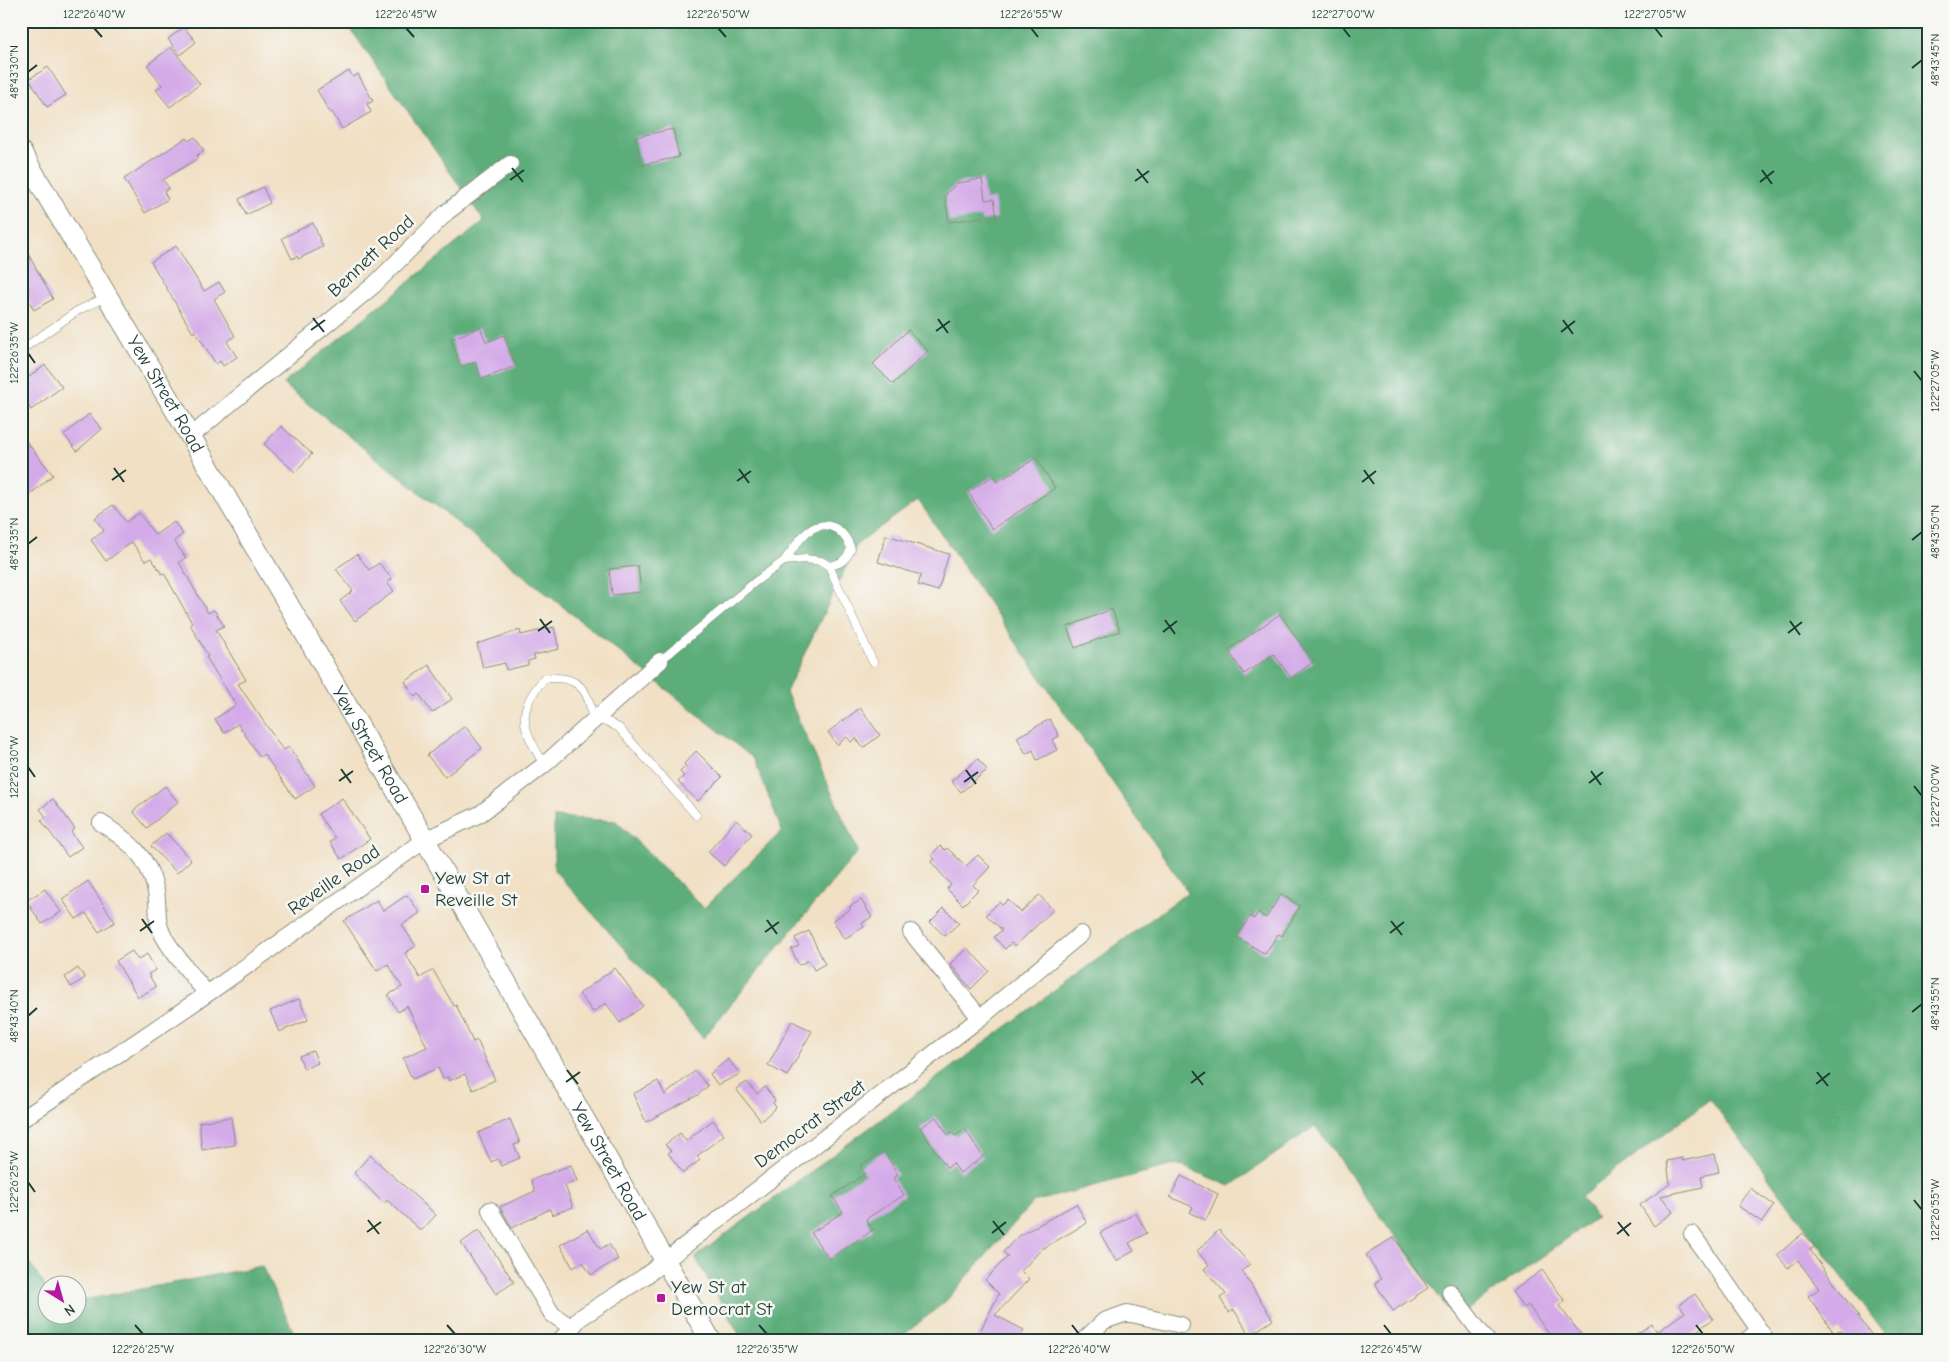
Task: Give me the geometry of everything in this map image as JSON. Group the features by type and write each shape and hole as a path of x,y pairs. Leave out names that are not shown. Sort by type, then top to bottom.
{"street":[{"name":"Yew Street Road","path":"21,152 191,436 425,840 711,1341"},
{"name":"Bennett Road","path":"191,436 374,285 447,212 510,164"},
{"name":"Reveille Road","path":"21,1120 207,994 425,840 480,814 544,765 660,662"},
{"path":"101,823 130,842 143,858 156,892 156,917 162,934 207,994"},
{"path":"911,932 980,1018"},
{"name":"Democrat Street","path":"560,1341 580,1318 644,1277 980,1018 1081,934"},
{"path":"490,1210 552,1314 572,1328"},
{"path":"1692,1234 1763,1336 1746,1341"},
{"path":"1450,1292 1487,1341"},
{"path":"1083,1341 1104,1320 1127,1313 1181,1325"}],"lane":[{"path":"21,350 77,311 108,296"},
{"path":"660,662 755,582 784,562 804,536 814,528 828,526 838,529 847,537 851,549 846,559 829,566"},
{"path":"784,562 821,561 829,566 873,662"},
{"path":"544,765 524,726 525,709 532,692 544,679 561,676 577,684 586,693 592,709 592,721 606,721 620,728 696,815"}],"green space":[{"path":"345,21 1928,21 1928,1341 1890,1341 1710,1099 1581,1197 1596,1218 1455,1319 1315,1126 1230,1186 1177,1164 1033,1202 946,1301 896,1341 743,1341 695,1257 1188,892 918,500 857,544 786,692 858,851 703,1038 554,870 554,817 616,821 704,908 782,831 754,759 283,384 484,221"},
{"path":"21,1251 38,1276 38,1324 88,1324 88,1299 262,1266 298,1341 21,1341"}],"building":[{"path":"184,27 196,42 180,55 168,39"},
{"path":"171,47 200,84 170,107 156,90 162,85 147,65"},
{"path":"48,67 66,95 47,107 29,79"},
{"path":"349,71 353,77 358,74 373,101 367,104 371,112 342,129 317,90"},
{"path":"673,129 679,157 641,165 635,137"},
{"path":"195,137 204,151 196,156 198,158 163,180 169,188 164,192 168,199 145,213 124,179 186,138 188,141"},
{"path":"982,179 985,200 994,199 997,218 981,221 981,217 949,222 945,197 947,193 957,183"},
{"path":"263,187 270,203 246,215 239,199"},
{"path":"313,223 323,247 298,259 297,256 292,259 282,238"},
{"path":"21,241 53,299 34,310 21,286"},
{"path":"176,246 204,291 219,282 225,292 214,299 235,336 227,342 237,357 223,366 220,361 216,364 195,331 193,333 151,262"},
{"path":"480,327 486,342 504,335 516,366 482,379 475,362 461,367 451,339"},
{"path":"908,330 928,351 893,384 873,364"},
{"path":"45,365 62,387 31,410 21,396 21,383"},
{"path":"89,414 102,429 77,451 64,435"},
{"path":"281,426 312,454 295,472 264,444"},
{"path":"21,435 53,475 28,496 21,488"},
{"path":"1036,458 1055,488 992,529 968,492 993,476 997,482"},
{"path":"113,505 126,522 139,513 155,535 174,522 183,534 174,541 186,558 179,562 208,613 214,610 224,626 216,630 246,680 238,684 283,750 289,747 315,786 295,799 264,754 260,757 238,724 224,733 215,719 236,705 206,657 208,656 190,624 192,623 164,573 162,574 151,558 145,561 132,542 106,561 91,540 104,531 95,518"},
{"path":"886,535 949,554 938,591 918,585 921,575 878,562"},
{"path":"357,554 369,570 379,563 392,579 387,583 394,591 355,621 340,601 353,591 336,569"},
{"path":"638,566 641,592 612,595 609,569"},
{"path":"1112,609 1120,631 1075,648 1067,627"},
{"path":"1280,614 1313,662 1291,678 1274,654 1244,674 1228,650"},
{"path":"554,627 559,649 534,655 535,659 528,661 528,665 506,670 505,663 483,668 477,644 520,630 521,635"},
{"path":"429,665 452,699 432,713 419,694 415,697 405,682"},
{"path":"860,708 880,735 863,748 856,738 851,742 847,737 837,745 828,732"},
{"path":"1050,719 1059,736 1052,740 1057,750 1037,760 1033,750 1026,754 1017,737"},
{"path":"465,726 482,748 445,777 427,755"},
{"path":"696,751 722,777 698,801 678,782 684,776 680,772 686,766 684,764"},
{"path":"978,759 987,770 961,792 951,781"},
{"path":"165,786 178,802 147,828 133,811"},
{"path":"342,798 370,839 341,859 330,842 335,838 318,814"},
{"path":"53,799 75,829 71,832 82,847 68,857 41,820 46,817 40,809"},
{"path":"736,820 752,834 724,866 708,852"},
{"path":"166,833 191,860 177,873 151,846"},
{"path":"940,846 945,850 947,848 966,866 978,855 990,867 973,885 978,890 963,905 947,889 951,885 931,862 935,859 931,855"},
{"path":"88,881 115,922 99,932 86,913 76,919 62,899"},
{"path":"45,889 61,912 42,924 26,901"},
{"path":"1281,894 1300,906 1282,936 1278,934 1265,954 1237,937 1250,916 1254,919 1258,912 1266,918"},
{"path":"407,895 420,913 402,925 416,946 405,953 420,978 433,970 454,1006 456,1005 473,1042 477,1040 495,1080 473,1090 465,1074 449,1081 448,1077 443,1079 438,1068 412,1079 403,1058 427,1047 407,1006 398,1012 388,995 402,987 388,964 377,971 344,921 377,900 383,911"},
{"path":"1039,895 1053,910 1015,946 1011,943 1005,949 994,937 1002,930 986,915 999,902 1002,905 1008,900 1021,912"},
{"path":"861,900 872,917 862,923 864,927 844,939 833,920 851,909 849,907"},
{"path":"944,908 959,923 945,936 930,922"},
{"path":"809,931 825,964 814,970 809,960 799,965 791,949 799,946 795,938"},
{"path":"967,948 989,971 971,989 950,964"},
{"path":"132,951 138,960 147,954 156,970 148,974 156,987 138,997 116,961"},
{"path":"78,968 85,978 71,987 65,977"},
{"path":"615,968 643,1006 620,1023 606,1003 593,1012 579,994"},
{"path":"299,999 308,1020 279,1032 270,1011"},
{"path":"792,1021 812,1031 787,1076 768,1065"},
{"path":"313,1051 318,1063 304,1069 299,1056"},
{"path":"728,1059 740,1074 718,1085 710,1074"},
{"path":"695,1071 708,1086 698,1095 646,1122 633,1094 658,1081 665,1095"},
{"path":"747,1082 757,1094 765,1087 775,1100 773,1103 776,1107 761,1121 736,1089"},
{"path":"231,1117 235,1145 202,1150 199,1122"},
{"path":"936,1117 948,1135 952,1132 955,1136 965,1129 983,1157 960,1173 953,1163 947,1168 920,1128"},
{"path":"510,1119 520,1143 514,1145 520,1158 501,1166 498,1159 491,1162 478,1133"},
{"path":"713,1120 724,1135 697,1156 700,1160 683,1173 668,1153 671,1151 665,1145 680,1133 686,1141"},
{"path":"884,1151 898,1175 893,1178 904,1195 866,1219 873,1230 829,1259 811,1233 843,1212 832,1196 865,1174 860,1166"},
{"path":"1715,1154 1719,1172 1701,1176 1703,1187 1661,1196 1673,1212 1654,1226 1640,1205 1670,1184 1667,1161 1682,1158 1682,1161"},
{"path":"370,1155 436,1215 421,1231 387,1200 384,1204 354,1173"},
{"path":"571,1165 577,1181 565,1185 573,1207 552,1215 550,1209 512,1228 500,1207 535,1191 531,1180"},
{"path":"1181,1176 1218,1194 1206,1220 1190,1213 1193,1207 1170,1197"},
{"path":"1750,1188 1774,1205 1762,1222 1738,1206"},
{"path":"1076,1204 1087,1223 1042,1249 1021,1271 1029,1279 995,1315 1024,1330 1018,1341 975,1341 999,1294 985,1280 1008,1256 1003,1252 1017,1237"},
{"path":"1136,1213 1147,1233 1129,1243 1134,1251 1116,1261 1100,1233"},
{"path":"588,1229 600,1249 609,1244 618,1259 591,1275 583,1262 573,1268 560,1245"},
{"path":"479,1230 514,1282 496,1294 461,1243"},
{"path":"1219,1230 1250,1264 1242,1271 1273,1320 1250,1335 1234,1310 1229,1313 1220,1298 1226,1294 1204,1269 1209,1265 1197,1251"},
{"path":"1803,1233 1815,1246 1810,1250 1876,1341 1848,1341 1840,1330 1834,1333 1808,1296 1819,1289 1798,1260 1788,1268 1777,1255"},
{"path":"1394,1237 1428,1288 1393,1311 1375,1283 1381,1279 1366,1255"},
{"path":"1542,1270 1565,1301 1559,1306 1586,1341 1554,1341 1528,1305 1524,1308 1512,1292"},
{"path":"1695,1294 1713,1319 1683,1341 1626,1341 1652,1324 1657,1332 1685,1312 1679,1305"}],"place":[{"name":"Yew St at Reveille St","path":"425,889"},
{"name":"Yew St at Democrat St","path":"661,1298"}]}
